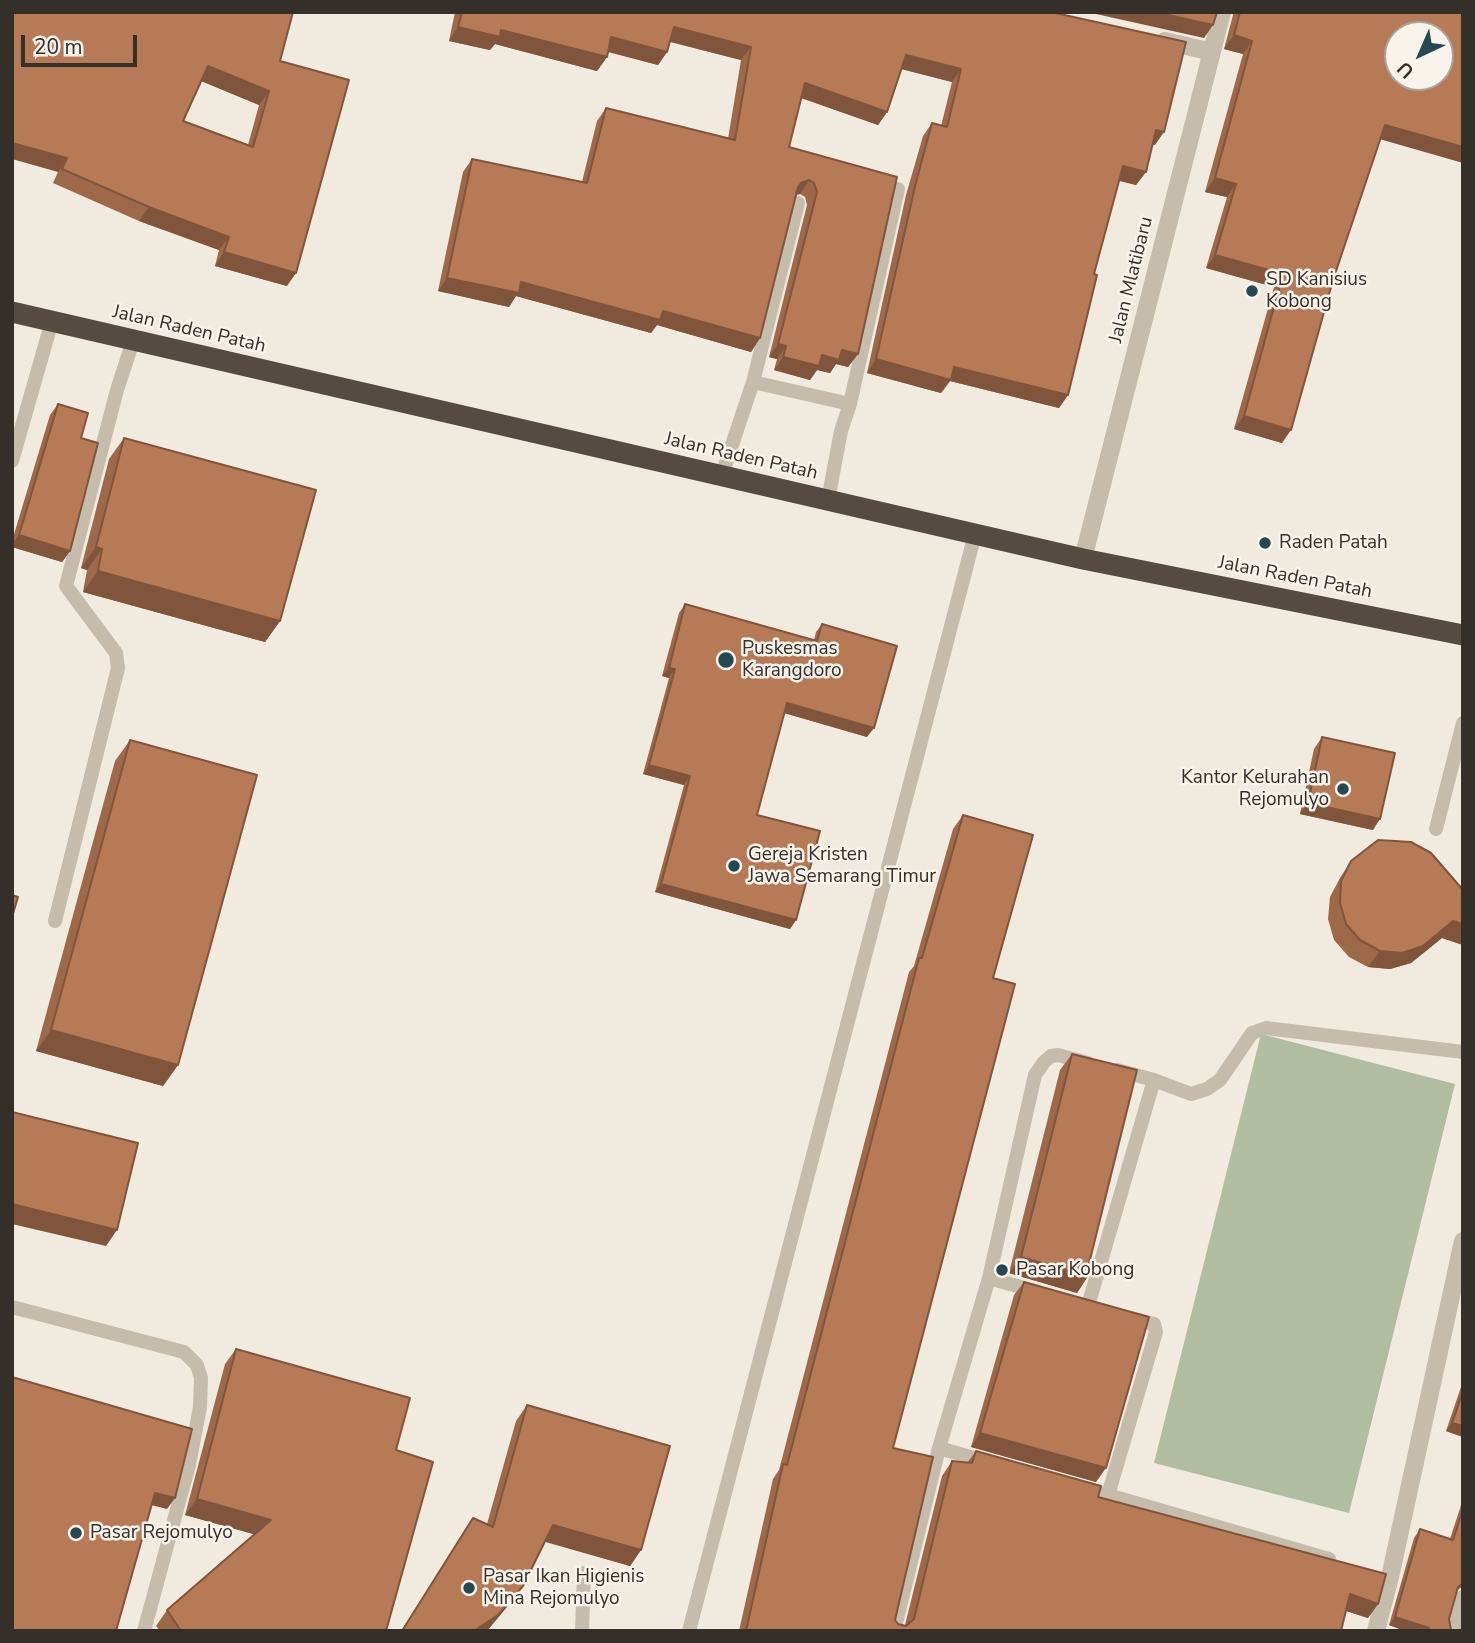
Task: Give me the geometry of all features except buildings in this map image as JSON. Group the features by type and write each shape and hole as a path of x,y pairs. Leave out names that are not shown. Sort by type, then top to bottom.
{"highway":[{"name":"Jalan Raden Patah","path":"12,312 1083,559 1463,635"}],"street":[{"name":"Jalan Mlatibaru","path":"1083,559 1222,12"},
{"path":"1149,37 1212,52"},
{"path":"1376,1631 1383,1575 1463,1241"},
{"path":"1454,1631 1463,1599"}],"lane":[{"path":"828,500 841,431 898,190"},
{"path":"722,475 753,382 798,203"},
{"path":"12,461 52,321"},
{"path":"55,920 118,668 116,653 103,632 66,586 117,390 133,341"},
{"path":"753,382 849,404"},
{"path":"689,1631 975,534"},
{"path":"1436,829 1463,723"},
{"path":"894,1631 939,1448 989,1278 1035,1075 1044,1062 1051,1056 1058,1055 1154,1080 1191,1094 1207,1089 1227,1073 1252,1033 1266,1028 1463,1052"},
{"path":"1102,1310 1154,1080"},
{"path":"989,1278 1157,1327 1108,1496"},
{"path":"12,1307 184,1352 197,1365 201,1378 200,1407 189,1465 144,1631"},
{"path":"939,1448 1004,1466"},
{"path":"1069,1485 1350,1565"},
{"path":"582,1631 584,1573"}],"green space":[{"path":"1261,1034 1455,1084 1349,1513 1154,1463"}],"place":[{"name":"SD Kanisius Kobong","path":"1252,291"},
{"name":"Raden Patah","path":"1265,543"},
{"name":"Puskesmas Karangdoro","path":"726,660"},
{"name":"Kantor Kelurahan Rejomulyo","path":"1343,789"},
{"name":"Gereja Kristen Jawa Semarang Timur","path":"734,866"},
{"name":"Pasar Kobong","path":"1002,1270"},
{"name":"Pasar Rejomulyo","path":"76,1533"},
{"name":"Pasar Ikan Higienis Mina Rejomulyo","path":"469,1588"}]}
